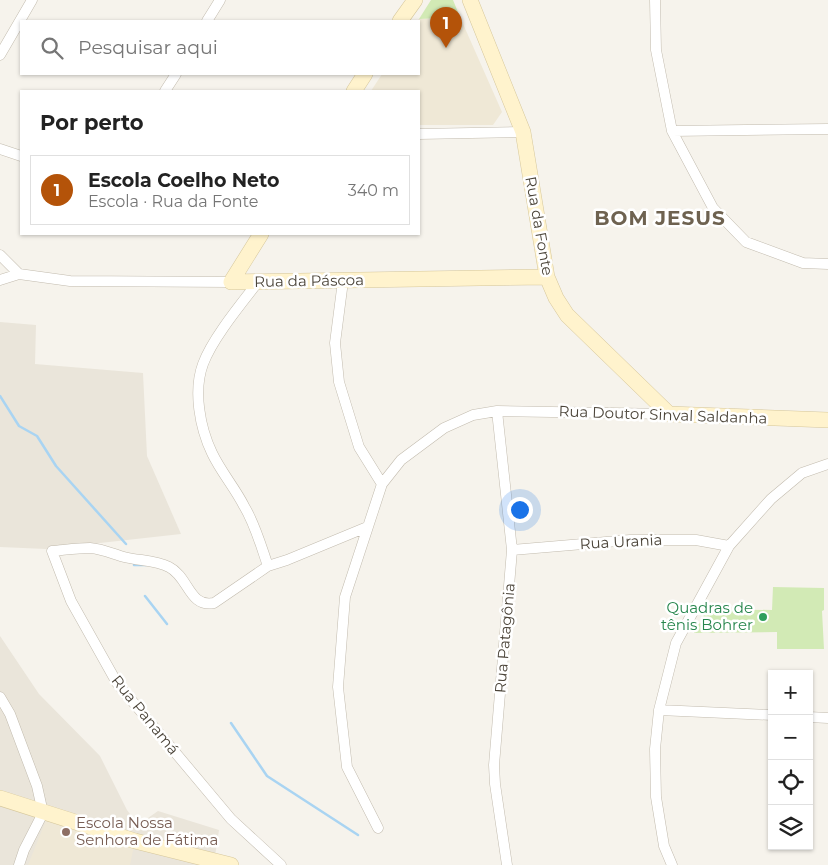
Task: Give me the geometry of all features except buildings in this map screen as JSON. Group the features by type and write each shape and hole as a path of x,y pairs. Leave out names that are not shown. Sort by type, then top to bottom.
{"street":[{"path":"20,20 32,0"},
{"path":"208,20 220,0"},
{"path":"401,20 415,0"},
{"name":"Rua da Fonte","path":"470,0 523,132 548,277 556,298 567,315 669,414"},
{"path":"655,0 656,50 672,131 713,208 746,242 803,263 828,264"},
{"path":"0,55 20,21"},
{"path":"166,90 175,75"},
{"path":"355,90 364,75"},
{"path":"672,131 828,129"},
{"path":"420,134 523,132"},
{"path":"0,149 20,156"},
{"path":"231,282 261,235"},
{"path":"0,255 19,274 0,280"},
{"name":"Rua da Páscoa","path":"19,274 70,281 231,282 548,277"},
{"path":"343,281 336,343 339,382 359,447 382,484"},
{"path":"258,282 213,344 202,365 198,389 200,410 205,434 213,454 245,507 268,566 367,527"},
{"name":"Rua Doutor Sinval Saldanha","path":"378,828 348,767 338,687 346,597 382,484 401,460 444,428 473,415 497,411 669,414 828,420"},
{"name":"Rua Patagônia","path":"497,411 512,550 494,765 507,865"},
{"path":"672,865 664,846 656,797 655,749 659,710 676,644 729,546 771,500 802,473 828,464"},
{"name":"Rua Urania","path":"512,550 630,540 696,540 729,546"},
{"name":"Rua Panamá","path":"268,566 214,604 206,605 199,601 186,587 180,574 152,560 124,557 112,552 91,548 52,551 71,600 117,683 231,819 281,865"},
{"path":"0,696 10,714 38,786 43,812 24,850 20,865"},
{"path":"659,710 768,716"},
{"path":"813,717 828,718"},
{"path":"0,798 135,841 231,865"}],"shaded area":[{"path":"460,17 502,112 493,125 420,125 420,90 372,90 381,75 420,75 419,19"},
{"path":"0,322 36,325 35,364 143,373 147,456 181,534 46,549 0,547"},
{"path":"0,636 39,694 100,756 127,810 138,825 158,811 219,830 215,856 135,838 0,794"},
{"path":"0,801 208,865 0,865"},
{"name":"Escola Nossa Senhora de Fátima","path":"47,818 134,845 130,865 28,865"}],"green space":[{"path":"431,0 453,0 460,17 419,19"},
{"name":"Quadras de tênis Bohrer","path":"773,587 824,588 824,610 822,611 824,649 777,649 777,632 694,633 695,624 703,623 704,609 772,610"}],"waterway":[{"path":"0,396 19,426 37,436 56,466 126,544"},
{"path":"134,565 146,565"},
{"path":"145,596 167,624"},
{"path":"231,723 267,776 358,835"}],"place":[{"name":"Escola Coelho Neto","path":"446,48"},
{"name":"Quadras de tênis Bohrer","path":"763,617"},
{"name":"Escola Nossa Senhora de Fátima","path":"66,832"}],"district":[{"name":"BOM JESUS","path":"660,218"}]}
